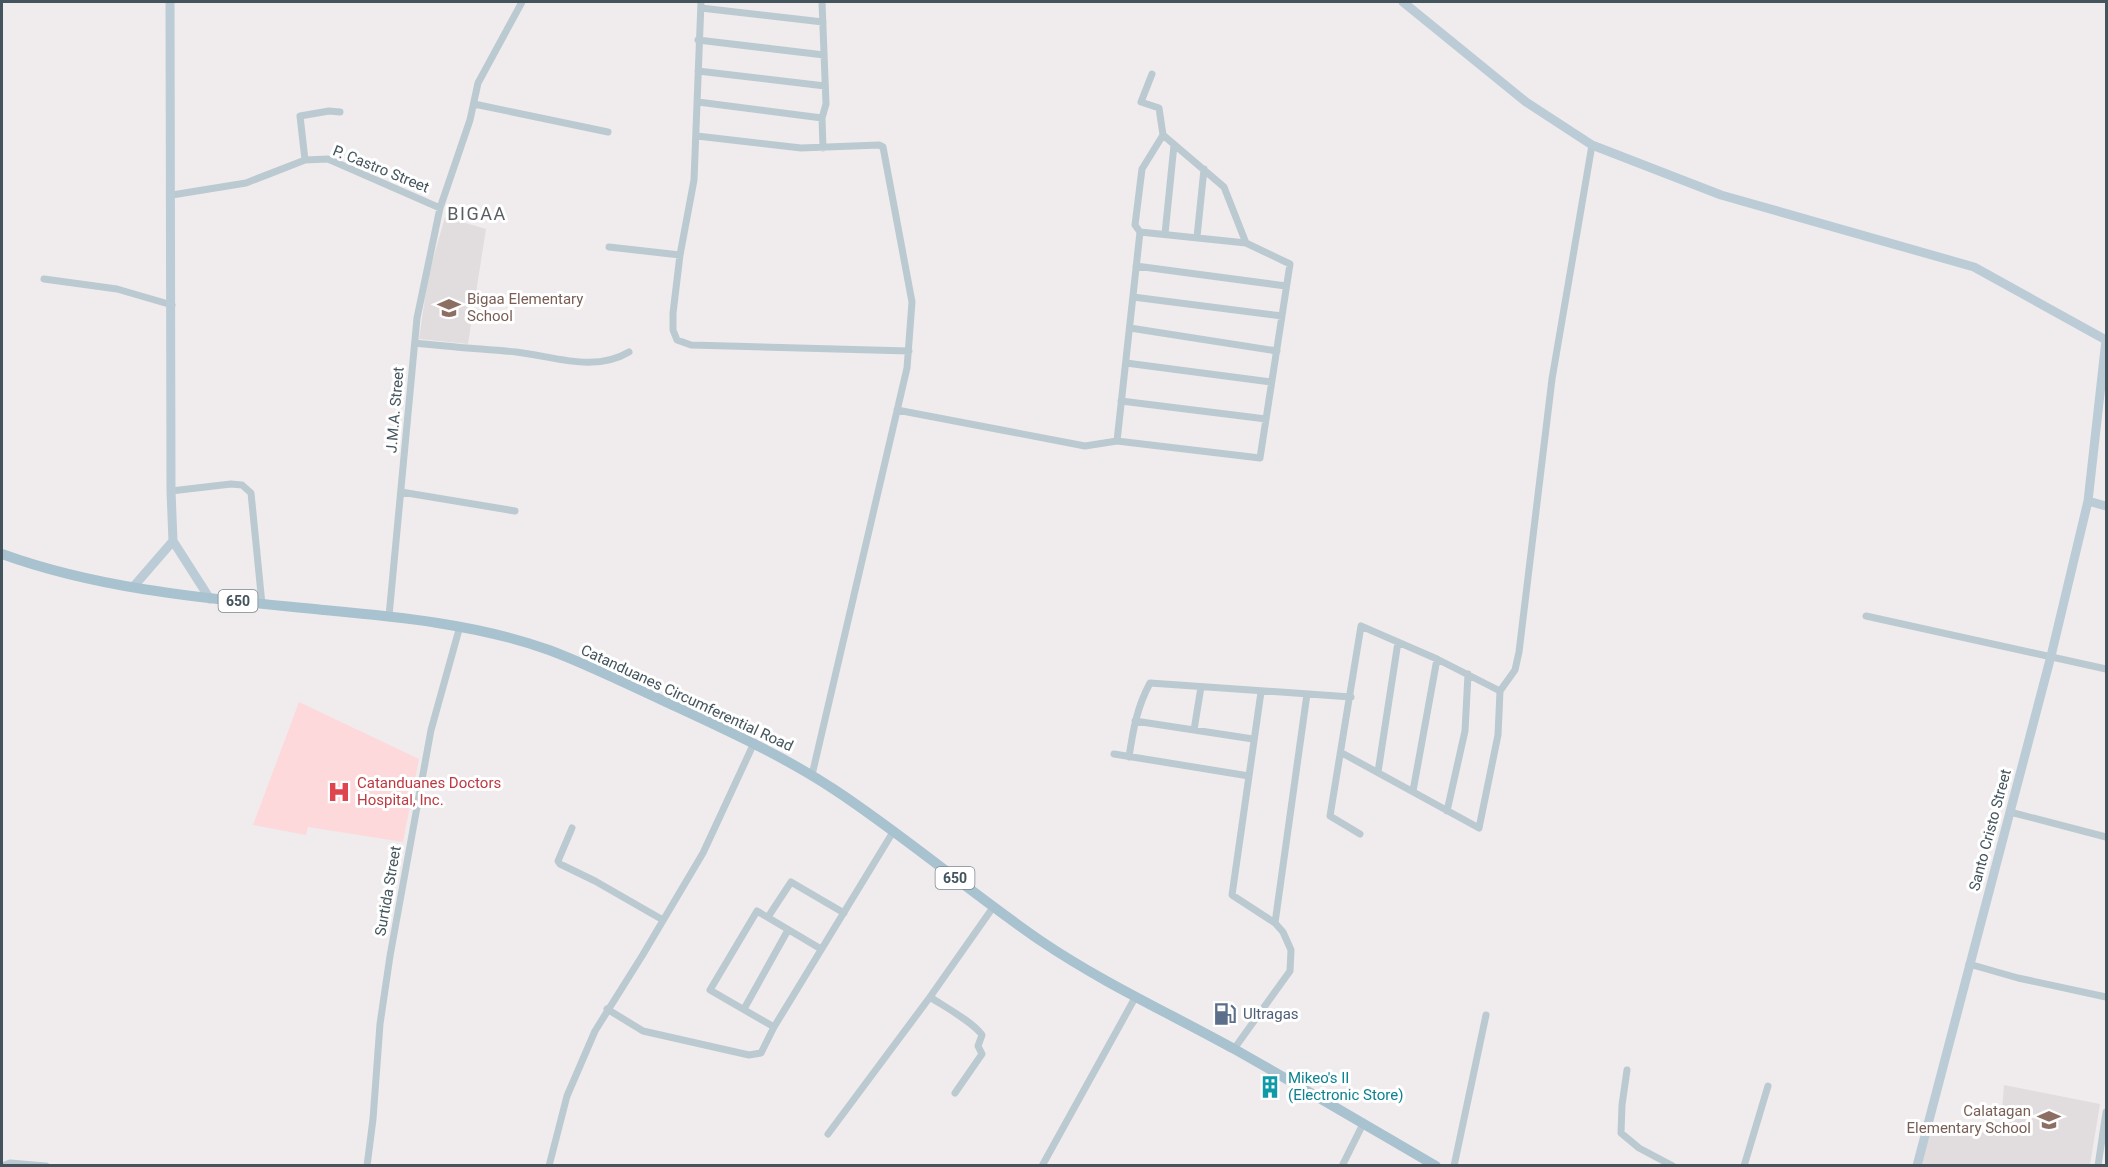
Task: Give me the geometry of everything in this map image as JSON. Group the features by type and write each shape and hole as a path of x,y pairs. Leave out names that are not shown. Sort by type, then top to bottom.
{"main road":[{"name":"Catanduanes Circumferential Road","path":"2,554 55,572 210,598 389,616 460,626 500,635 560,655 754,743 812,776 851,801 1040,940 1084,968 1234,1049 1436,1166"}],"street":[{"path":"170,2 173,541 210,598"},
{"name":"J.M.A. Street","path":"389,616 423,282 440,208 470,120 478,83 522,2"},
{"path":"822,2 826,104 822,118 823,148"},
{"path":"1402,2 1526,102 1592,145 1721,195 1974,267 2106,339"},
{"path":"823,22 701,5 694,180 680,255 673,330 677,340 691,345 909,351"},
{"path":"698,40 824,54"},
{"path":"698,71 825,86"},
{"path":"1152,74 1141,102 1159,108 1163,135 1224,187 1246,243"},
{"path":"698,102 822,118"},
{"path":"474,104 608,132"},
{"path":"305,160 300,116 340,111"},
{"path":"696,135 801,148 874,144 883,147 912,302 909,351 897,410 812,776"},
{"path":"1117,441 1140,232 1135,225 1142,168 1163,135"},
{"path":"1165,234 1174,145"},
{"path":"1342,753 1479,828 1498,735 1500,691 1515,670 1519,652 1552,379 1592,145"},
{"name":"P. Castro Street","path":"172,195 246,183 305,160 328,159 440,208"},
{"path":"1197,237 1204,169"},
{"path":"897,410 1085,446 1117,441 1260,458 1290,264 1246,243 1140,232"},
{"path":"609,247 680,255"},
{"path":"1136,266 1286,286"},
{"path":"44,279 117,289 172,305"},
{"path":"1133,297 1282,316"},
{"path":"1130,328 1277,351"},
{"name":"Santo Cristo Street","path":"1917,1166 2051,656 2088,501 2106,339"},
{"path":"415,343 524,353 581,363 606,361 629,352"},
{"path":"1126,363 1271,382"},
{"path":"1121,401 1266,419"},
{"path":"171,491 231,484 242,485 251,494 262,604"},
{"path":"401,492 515,511"},
{"path":"2088,501 2106,506"},
{"path":"134,586 173,541"},
{"path":"1866,616 2106,669"},
{"name":"Surtida Street","path":"367,1166 374,1119 380,1024 392,946 431,730 460,626"},
{"path":"1360,834 1330,816 1361,626 1437,659 1500,691"},
{"path":"1377,772 1398,642"},
{"path":"1413,791 1437,659"},
{"path":"1447,811 1465,731 1468,674"},
{"path":"1129,757 1135,721 1150,683 1351,697"},
{"path":"1194,730 1201,687"},
{"path":"1234,1049 1290,971 1291,950 1283,932 1275,923 1232,895 1261,692"},
{"path":"1275,923 1307,694"},
{"path":"1135,721 1253,739"},
{"path":"549,1166 567,1096 594,1030 702,853 754,743"},
{"path":"1114,753 1249,776"},
{"path":"2010,812 2106,837"},
{"path":"572,828 558,861 560,864 663,920"},
{"path":"608,1010 643,1031 749,1054 761,1053 774,1027 893,832"},
{"path":"768,917 791,882 844,913"},
{"path":"828,1134 930,997 994,906"},
{"path":"774,1027 710,990 757,911 821,949"},
{"path":"744,1009 788,930"},
{"path":"1969,964 2018,978 2106,997"},
{"path":"1042,1166 1136,996"},
{"path":"930,997 962,1020 975,1025 982,1035 978,1046 982,1054 955,1093"},
{"path":"1454,1166 1486,1014"},
{"path":"1627,1070 1621,1133 1639,1148 1673,1166"},
{"path":"1744,1166 1768,1086"},
{"path":"2098,1166 2106,1112"},
{"path":"1342,1166 1363,1124"},
{"path":"2,1166 10,1162 46,1166"}],"shaded area":[{"name":"Bigaa Elementary School","path":"445,217 486,229 468,344 419,339 428,277"},
{"name":"Catanduanes Doctors Hospital, Inc.","path":"299,702 419,759 403,842 308,827 306,835 253,825"},
{"name":"Calatagan Elementary School","path":"2004,1085 2100,1104 2090,1165 1920,1166 1931,1122 2000,1135"}],"place":[{"name":"Bigaa Elementary School","path":"449,308"},
{"name":"Catanduanes Doctors Hospital, Inc.","path":"339,792"},
{"name":"Ultragas","path":"1225,1014"},
{"name":"Mikeo's II (Electronic Store)","path":"1270,1087"},
{"name":"Calatagan Elementary School","path":"2049,1120"}],"district":[{"name":"BIGAA","path":"477,213"}]}
